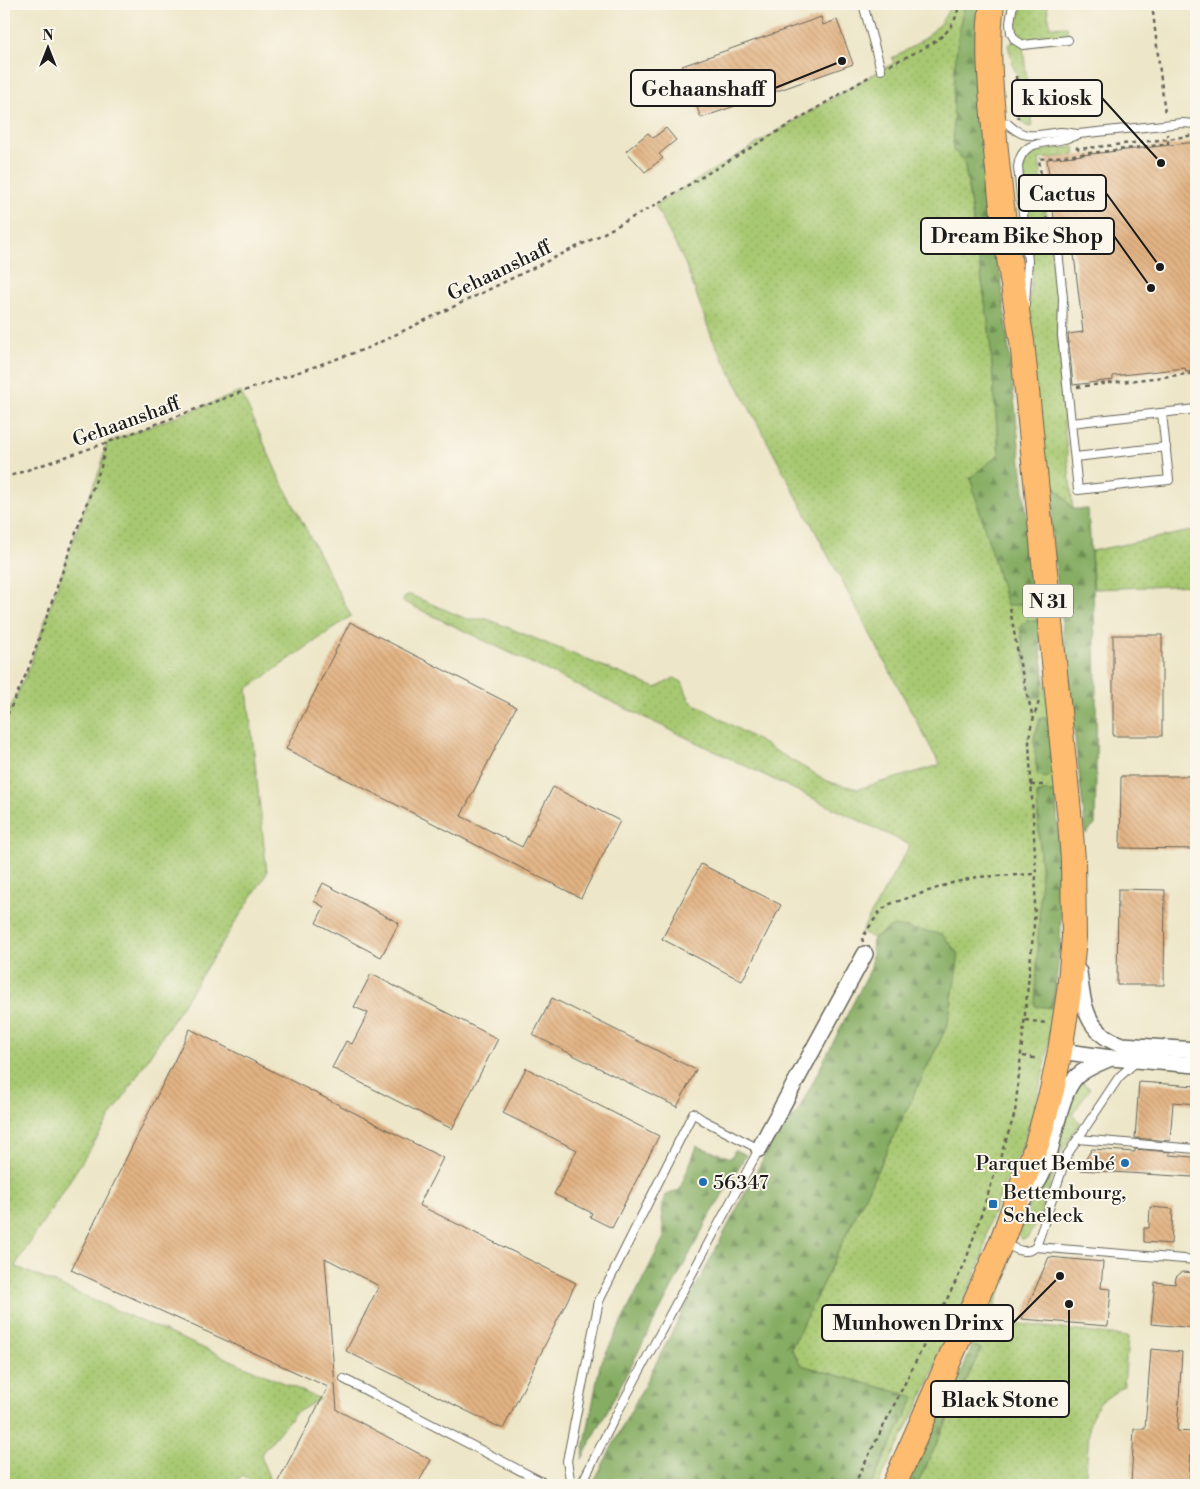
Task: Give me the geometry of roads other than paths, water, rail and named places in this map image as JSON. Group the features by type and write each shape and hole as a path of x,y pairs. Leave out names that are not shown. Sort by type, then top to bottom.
{"main road":[{"path":"1000,5 996,27 995,68 998,105 1001,115 1013,122"},
{"name":"N 31","path":"894,1485 1001,1243 1037,1144 1055,1045 1069,992 1074,937 1073,860 1070,822 1022,341 1011,279 989,67 1000,5"},
{"name":"N 31","path":"1013,122 1021,261 1022,341"}],"street":[{"path":"1074,937 1083,1005 1102,1035 1110,1041 1122,1045 1196,1050"},
{"path":"759,1149 865,954"},
{"path":"1055,1045 1196,1057"},
{"path":"1055,1045 1111,1058 1196,1065"},
{"path":"1013,1212 1039,1180 1050,1150 1066,1093 1071,1085 1084,1071 1111,1058"}],"lane":[{"path":"863,4 880,70"},
{"path":"1000,5 1010,23 1011,33 1015,40 1023,45 1068,40"},
{"path":"1013,122 1014,131 1023,135 1035,136 1063,132 1079,134"},
{"path":"1022,341 1028,260 1018,167 1019,158 1037,143 1064,139 1079,134 1182,122 1196,124"},
{"path":"1057,242 1063,298 1062,335 1078,490 1169,480 1162,413"},
{"path":"1071,423 1196,409"},
{"path":"1074,457 1166,447"},
{"path":"1001,1243 1030,1252 1036,1247 1067,1156 1120,1077 1138,1061"},
{"path":"572,1485 567,1461 599,1301 693,1113 759,1149 615,1417 581,1485"},
{"path":"1078,1139 1196,1149"},
{"path":"1036,1247 1196,1260"},
{"path":"344,1379 548,1485"}],"place":[{"name":"Gehaanshaff","path":"842,61"},
{"name":"k kiosk","path":"1161,163"},
{"name":"Cactus","path":"1160,267"},
{"name":"Dream Bike Shop","path":"1151,288"},
{"name":"Parquet Bembé","path":"1125,1163"},
{"name":"56347","path":"703,1182"},
{"name":"Bettembourg, Scheleck","path":"993,1204"},
{"name":"Munhowen Drinx","path":"1060,1276"},
{"name":"Black Stone","path":"1069,1304"}]}
